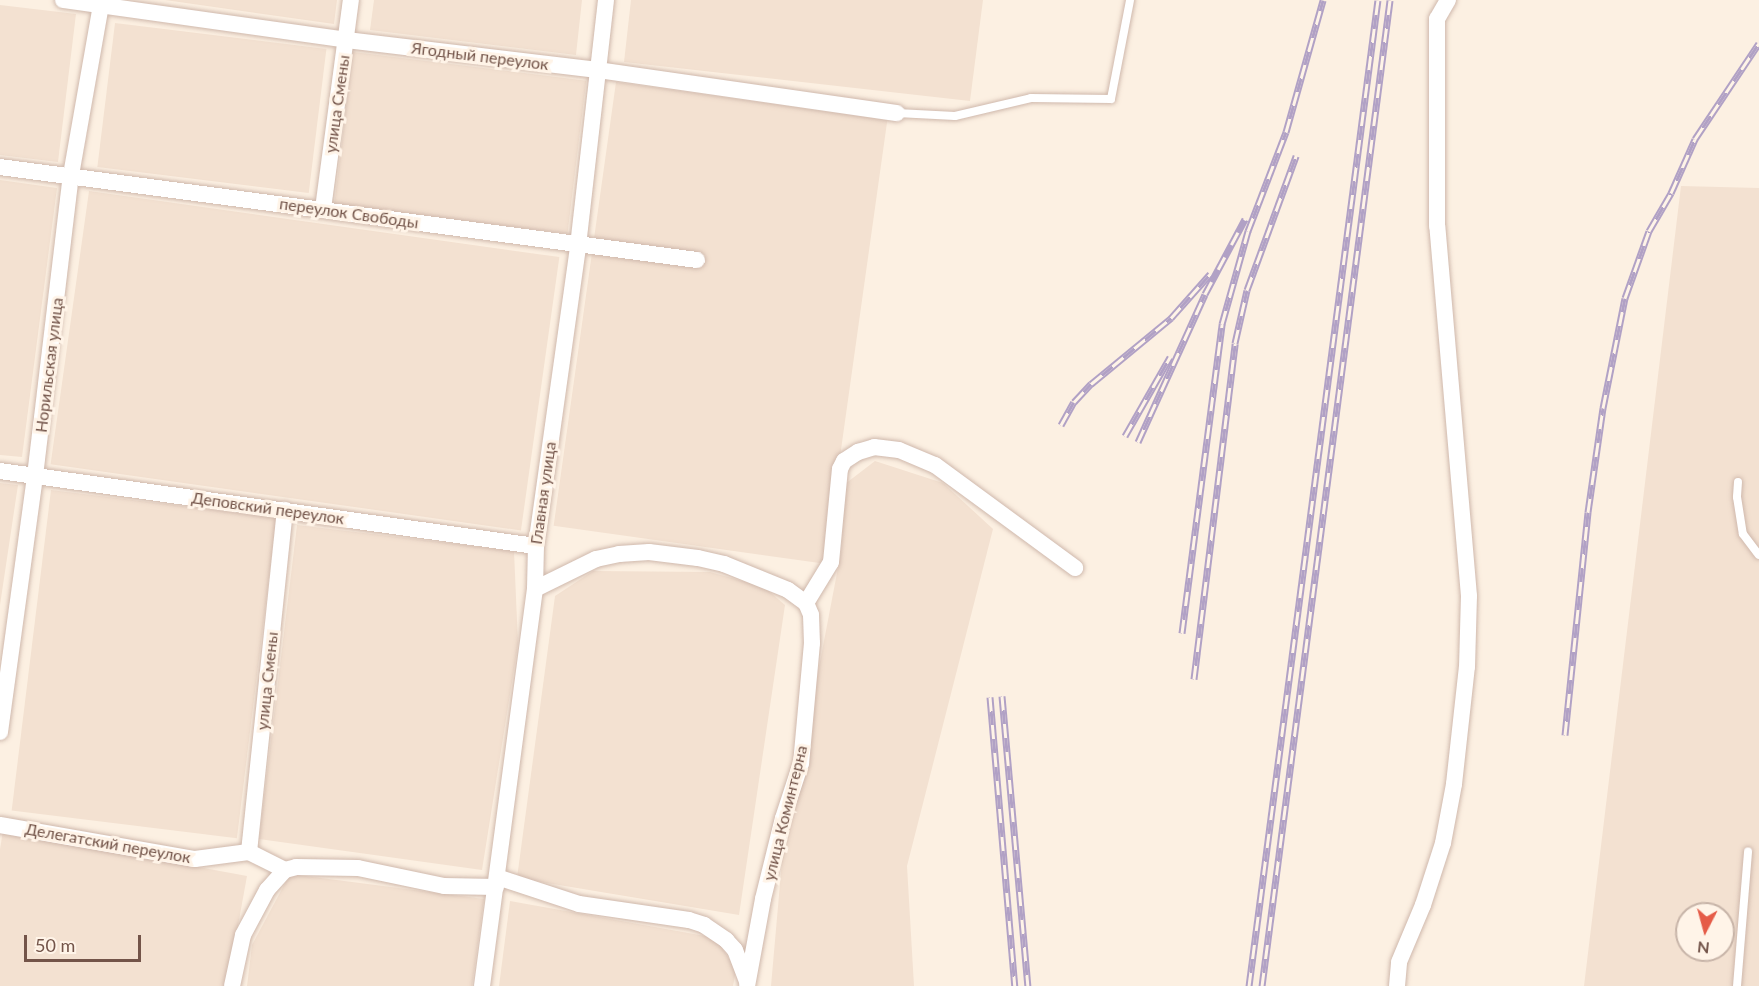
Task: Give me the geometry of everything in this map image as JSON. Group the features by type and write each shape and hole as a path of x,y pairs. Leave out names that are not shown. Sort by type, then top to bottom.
{"street":[{"name":"Ягодный переулок","path":"63,0 101,3 346,40 598,70 897,113"},
{"name":"улица Смены","path":"323,209 351,0"},
{"name":"Главная улица","path":"482,986 535,589 536,546 578,246 606,0"},
{"path":"1397,986 1399,962 1423,905 1443,843 1454,784 1467,667 1469,596 1437,226 1437,19 1448,0"},
{"name":"Норильская улица","path":"0,732 35,476 71,175 101,3"},
{"name":"переулок Свободы","path":"0,167 323,209 578,246 697,260"},
{"path":"535,589 596,559 618,554 649,552 698,558 724,564 788,590 806,603 826,572 834,551 840,469 844,461 858,452 874,447 899,450 935,465 1075,567"},
{"name":"Деповский переулок","path":"0,471 536,546"},
{"name":"улица Смены","path":"249,852 285,510"},
{"name":"улица Коминтерна","path":"747,983 763,899 783,818 801,763 812,643 811,615 806,603"},
{"name":"Делегатский переулок","path":"0,825 195,859 249,852"},
{"path":"249,852 285,870"},
{"path":"232,986 243,935 267,890 285,870 296,867 357,868 444,886 496,882 579,904 689,920 704,925 726,940 735,950 747,983"}],"lane":[{"path":"897,113 955,116 1031,98 1111,99 1130,0"},
{"path":"1738,482 1737,497 1743,534 1759,555"},
{"path":"1737,986 1748,850"}],"shaded area":[{"path":"165,0 337,0 334,24"},
{"path":"374,0 582,0 576,55 370,30"},
{"path":"631,0 983,0 970,101 624,62"},
{"path":"0,5 76,14 58,162 0,155"},
{"path":"115,23 326,49 309,193 97,167"},
{"path":"353,52 586,81 567,233 334,205"},
{"path":"616,82 887,120 825,564 554,526"},
{"path":"0,180 57,188 22,457 0,455"},
{"path":"1681,186 1759,188 1759,986 1584,986"},
{"path":"89,191 559,257 521,530 51,464"},
{"path":"875,461 943,483 993,529 907,866 914,986 771,986 782,861 841,552 845,484"},
{"path":"0,483 18,485 0,605"},
{"path":"51,490 276,518 237,838 12,811"},
{"path":"297,525 514,551 518,644 482,870 259,839"},
{"path":"593,571 710,572 764,587 785,605 739,915 517,878 555,596"},
{"path":"3,831 247,876 227,986 0,986 0,849"},
{"path":"290,874 484,899 472,986 247,986 252,945"},
{"path":"510,901 716,938 736,970 733,986 499,986"}],"railway":[{"path":"1182,633 1222,324 1248,231 1286,132 1323,0"},
{"path":"1249,986 1378,0"},
{"path":"1262,986 1390,0"},
{"path":"1565,735 1588,512 1603,408 1625,298 1649,231 1671,193 1695,139 1759,43"},
{"path":"1194,679 1235,343 1247,290 1296,156"},
{"path":"1138,442 1205,294 1245,219"},
{"path":"1061,425 1074,402 1091,384 1171,318 1210,274"},
{"path":"1125,436 1170,357"},
{"path":"1002,696 1028,986"},
{"path":"990,697 1015,986"}]}
